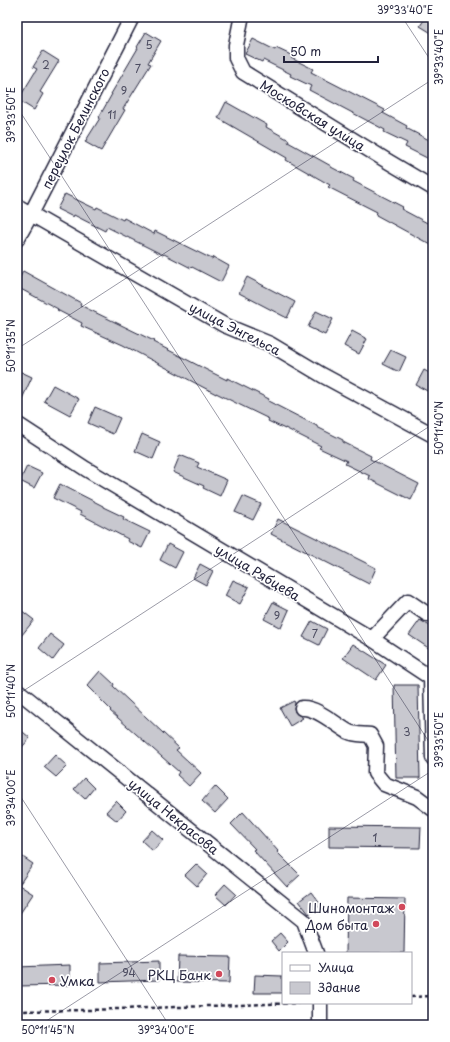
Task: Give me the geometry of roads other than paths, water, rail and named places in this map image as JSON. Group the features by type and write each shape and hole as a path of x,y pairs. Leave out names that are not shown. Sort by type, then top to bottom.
{"street":[{"name":"переулок Белинского","path":"17,239 132,17"},
{"name":"Московская улица","path":"240,17 242,20 236,45 236,58 243,72 433,188"},
{"name":"улица Энгельса","path":"17,206 224,326 270,344 322,375 433,435"},
{"name":"улица Рябцева","path":"17,424 86,469 372,639 431,678 433,758"},
{"path":"372,639 408,601 428,614"},
{"name":"улица Некрасова","path":"17,690 299,916 304,921 316,952"},
{"path":"302,708 306,708 320,714 350,733 370,735 376,746 375,773 384,784 417,797 433,809"},
{"path":"320,1004 320,1025"}],"place":[{"name":"Шиномонтаж","path":"402,907"},
{"name":"Дом быта","path":"376,924"},
{"name":"РКЦ Банк","path":"219,974"},
{"name":"Умка","path":"52,980"}]}
